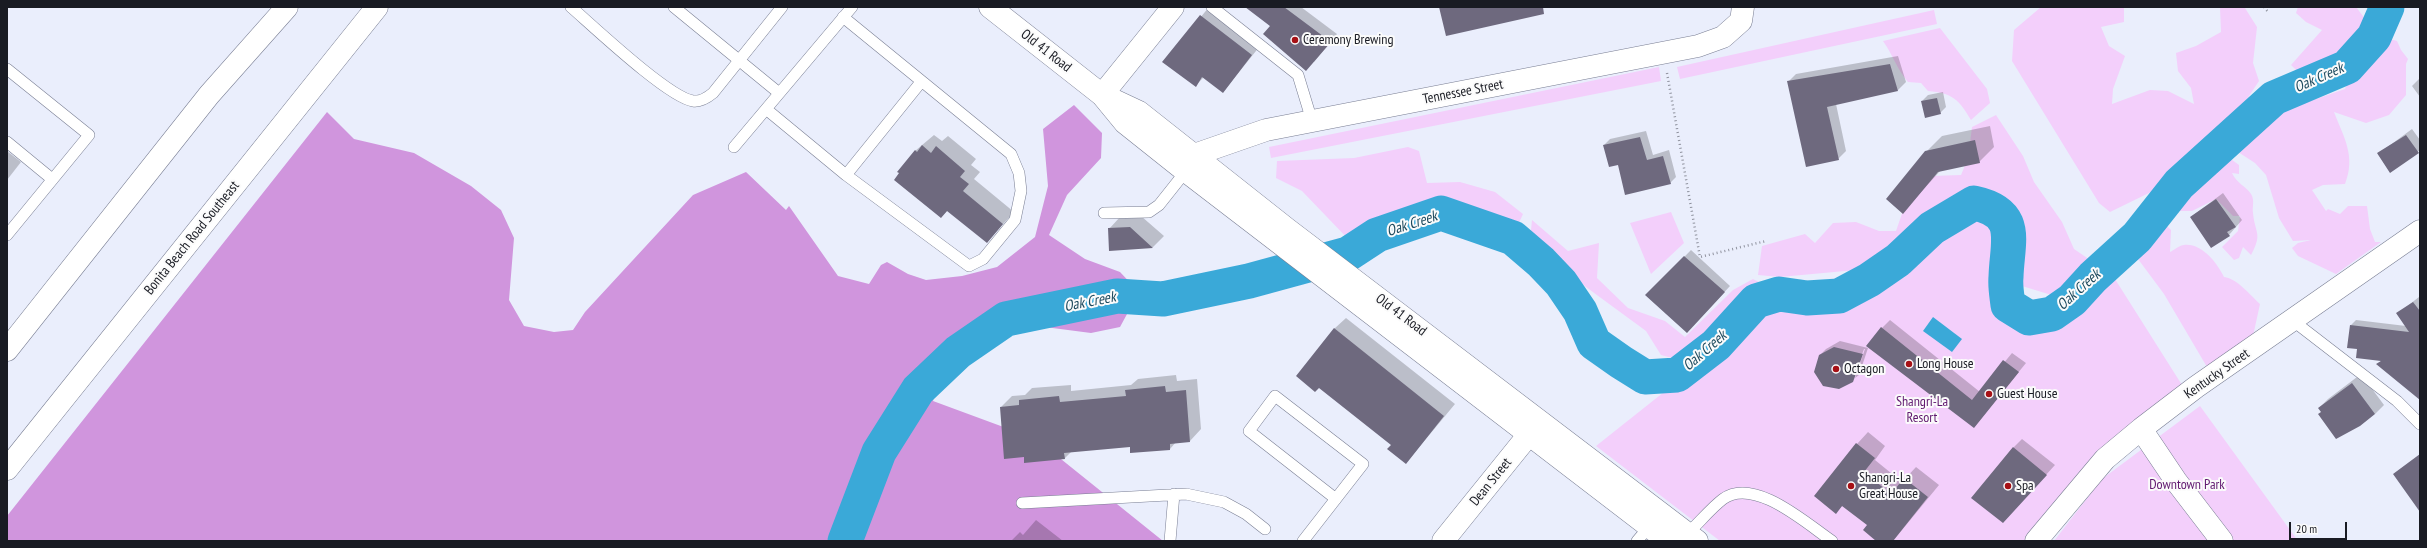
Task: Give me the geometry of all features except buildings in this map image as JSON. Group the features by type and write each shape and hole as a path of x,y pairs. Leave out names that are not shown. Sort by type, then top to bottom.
{"street":[{"path":"7,350 209,95 286,7"},
{"name":"Bonita Beach Road Southeast","path":"7,469 377,7"},
{"name":"Old 41 Road","path":"990,7 1102,95 1125,123 1190,163 1535,428 1684,539"},
{"path":"1102,95 1172,7"},
{"name":"Tennessee Street","path":"1190,163 1266,130 1664,53 1723,37 1741,21 1742,7"},
{"name":"Kentucky Street","path":"2036,541 2105,459 2141,429 2196,387 2243,356 2420,231"},
{"name":"Old 41 Road","path":"1535,428 1643,534 1684,539"},
{"name":"Dean Street","path":"1443,541 1535,428"},
{"path":"2141,429 2176,481 2222,541"}],"lane":[{"path":"571,7 665,87 694,101 703,100 712,94 782,7"},
{"path":"674,7 779,93"},
{"path":"734,146 852,7"},
{"path":"1212,7 1298,75 1312,121"},
{"path":"766,109 846,175 969,266 983,259 1015,220 1021,191 1019,173 1012,154 921,82 843,17"},
{"path":"7,69 88,135 7,235"},
{"path":"846,175 921,82"},
{"path":"7,142 52,179"},
{"path":"1104,213 1149,212 1159,205 1190,163"},
{"path":"2292,320 2397,401 2420,424"},
{"path":"1303,541 1336,499 1363,464 1275,396 1248,431 1336,499"},
{"path":"1684,539 1724,498 1742,493 1759,495 1784,507 1832,541"},
{"path":"1170,541 1174,494"},
{"path":"1022,503 1174,494 1210,498 1224,502 1246,514 1265,529"}],"path":[{"path":"2264,7 2269,13"},
{"path":"1664,53 1700,257 1766,241"}],"green space":[{"path":"2041,7 2124,7 2124,22 2101,27 2109,46 2125,56 2113,89 2112,104 2150,90 2168,91 2194,104 2191,88 2178,71 2176,53 2196,46 2221,32 2220,7 2245,8 2257,27 2253,63 2259,81 2241,108 2196,149 2172,179 2151,192 2110,212 2099,203 2012,61 2014,30"},
{"path":"2298,7 2356,7 2366,20 2369,35 2354,51 2338,62 2321,69 2299,73 2291,65 2322,30 2306,22 2296,13"},
{"path":"1934,10 1937,24 1680,79 1677,67"},
{"path":"1940,28 1987,89 1990,103 1971,120 1963,107 1954,99 1944,94 1928,91 1921,83 1908,82 1900,72 1883,41"},
{"path":"2380,36 2397,41 2401,50 2408,59 2406,64 2406,95 2389,115 2366,123 2334,112 2347,147 2349,156 2348,174 2345,184 2323,185 2312,190 2326,211 2328,209 2340,214 2348,206 2367,206 2370,229 2375,242 2381,242 2336,274 2298,256 2292,248 2298,243 2311,240 2293,241 2279,218 2266,175 2255,163 2238,152 2236,139 2269,117 2284,110 2345,89 2350,76"},
{"path":"1659,67 1661,81 1271,158 1269,147"},
{"path":"1996,115 2023,156 2034,182 2062,222 2074,249 2096,264 2080,282 2058,297 2022,286 2013,274 2017,250 2017,227 1988,197 1961,204 1934,218 1914,245 1902,256 1868,263 1856,270 1780,277 1758,275 1762,246 1805,234 1815,243 1833,223 1856,222 1879,231 1896,231 1905,205 1931,176 1961,175 1968,158 1972,127"},
{"path":"1408,147 1419,151 1427,183 1460,182 1495,192 1523,214 1518,225 1508,228 1460,213 1427,209 1351,242 1302,191 1276,178 1277,161 1354,158"},
{"path":"2224,154 2239,165 2239,174 2232,173 2236,180 2249,191 2252,196 2253,213 2257,234 2257,242 2251,255 2243,247 2239,258 2234,260 2222,247 2238,231 2240,216 2233,216 2216,199 2192,211 2170,211 2172,204 2176,199 2181,195 2188,193 2197,179 2204,175 2212,174 2213,158"},
{"name":"Shangri-La Resort","path":"1976,207 1989,213 2001,224 2004,233 2000,276 2003,307 2029,323 2040,323 2051,319 2062,313 2073,304 2108,268 2182,385 2114,437 2096,454 2027,541 1720,541 1596,446 1722,346 1757,305 1789,302 1844,304 1907,263 1937,231"},
{"path":"1671,212 1684,243 1651,274 1630,223"},
{"path":"2159,218 2171,230 2170,252 2184,245 2197,247 2213,260 2224,277 2229,278 2239,284 2260,304 2253,336 2207,367 2164,294 2138,259"},
{"path":"1532,220 1568,251 1599,243 1597,278 1628,308 1665,321 1685,337 1733,290 1753,279 1763,284 1728,323 1680,360 1661,355 1646,331 1586,287 1530,240"},
{"name":"Downtown Park","path":"2200,406 2298,541 2054,541 2102,479"}],"shaded area":[{"path":"1074,105 1102,133 1101,158 1067,195 1049,235 1085,259 1120,272 1139,292 1120,327 1091,333 1014,323 980,334 942,369 933,401 1036,439 1163,541 7,541 7,516 327,112 354,139 414,153 471,186 501,210 514,238 509,300 524,326 554,332 573,330 585,312 693,195 746,172 786,210 789,206 838,276 869,284 881,265 887,262 908,274 926,280 962,276 997,267 1035,237 1048,186 1043,129"}],"water":[{"path":"1933,317 1962,339 1952,352 1923,331"}],"waterway":[{"name":"Oak Creek","path":"845,541 879,452 918,390 958,352 1006,319 1117,296 1163,299 1249,281 1348,254 1377,235 1441,213 1513,238 1541,262 1561,283 1580,311 1594,343 1645,377 1677,375 1716,345 1756,301 1779,294 1807,298 1839,296 1869,280 1898,260 1932,228 1974,203 1989,208 1999,214 2005,221 2009,240 2006,280 2008,305 2029,318 2052,314 2072,300 2093,277 2137,237 2179,184 2274,98 2347,67 2374,37 2387,7"}],"place":[{"name":"Ceremony Brewing","path":"1295,40"},
{"name":"Long House","path":"1909,364"},
{"name":"Octagon","path":"1836,369"},
{"name":"Guest House","path":"1989,394"},
{"name":"Shangri-La Great House","path":"1851,486"},
{"name":"Spa","path":"2008,486"}]}
